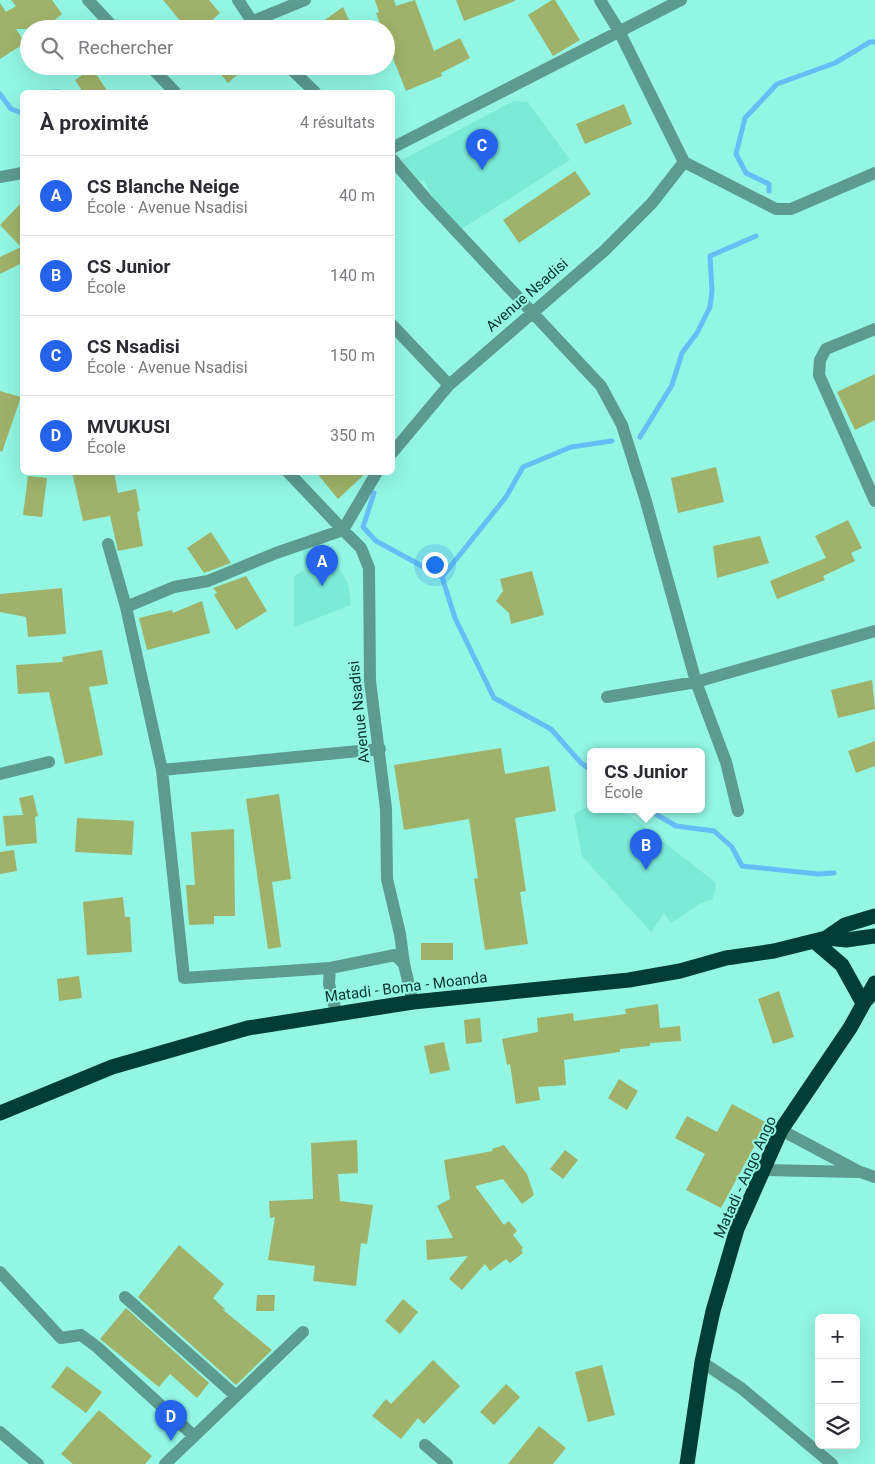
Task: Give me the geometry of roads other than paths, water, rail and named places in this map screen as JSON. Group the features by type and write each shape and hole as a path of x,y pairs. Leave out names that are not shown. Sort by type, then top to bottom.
{"highway":[{"name":"Matadi - Boma - Moanda","path":"820,940 845,925 875,916"},
{"name":"Matadi - Boma - Moanda","path":"0,1113 112,1067 248,1028 336,1012 413,1002 629,980 680,972 726,958 820,940 846,940 875,936"},
{"path":"820,940 842,965 864,1003 875,992"},
{"name":"Matadi - Ango Ango","path":"687,1464 702,1362 713,1311 738,1229 781,1130 850,1028 875,983"}],"street":[{"path":"88,0 107,20"},
{"path":"238,0 250,20"},
{"path":"266,20 305,0"},
{"path":"600,0 619,31 684,162 776,209 791,209 875,173"},
{"path":"395,146 681,0"},
{"path":"159,75 173,90"},
{"path":"297,75 313,90"},
{"name":"Avenue Nsadisi","path":"395,450 449,385 532,311 604,251 652,203 684,162"},
{"path":"395,163 427,200 601,386 622,425 645,498 696,682 726,762 738,811"},
{"path":"0,177 20,173"},
{"path":"395,328 449,385"},
{"path":"874,493 819,375 820,360 826,349 875,329"},
{"name":"Avenue Nsadisi","path":"291,475 361,548 369,568 370,681 386,809 387,879 413,1002"},
{"path":"126,607 174,587 208,581 276,552 343,530 375,475"},
{"path":"108,544 126,607 162,770 184,978 330,968 395,956 404,964"},
{"path":"607,697 696,682 875,631"},
{"path":"162,770 380,749"},
{"path":"0,774 49,762"},
{"path":"330,968 329,984 336,1012"},
{"path":"781,1130 860,1172 875,1177"},
{"path":"763,1170 860,1172"},
{"path":"0,1272 61,1338 81,1335 98,1347 194,1436"},
{"path":"125,1297 236,1396"},
{"path":"165,1464 303,1332"},
{"path":"702,1362 741,1388 832,1464"},
{"path":"0,1432 33,1463"},
{"path":"425,1445 447,1464"}],"waterway":[{"path":"769,191 769,184 746,173 736,154 745,118 777,84 835,63 870,42 875,42"},
{"path":"0,94 11,109 20,112"},
{"path":"640,437 672,385 682,353 697,333 710,307 712,291 710,256 756,236"},
{"path":"587,767 551,729 494,698 455,618 442,577 506,497 523,467 571,447 612,441"},
{"path":"374,493 363,527 376,541 442,577"},
{"path":"654,813 676,826 714,831 732,847 742,866 818,874 834,873"}],"place":[{"name":"CS Nsadisi","path":"482,170"},
{"name":"CS Blanche Neige","path":"322,586"},
{"name":"CS Junior","path":"646,870"},
{"name":"MVUKUSI","path":"171,1441"}]}
